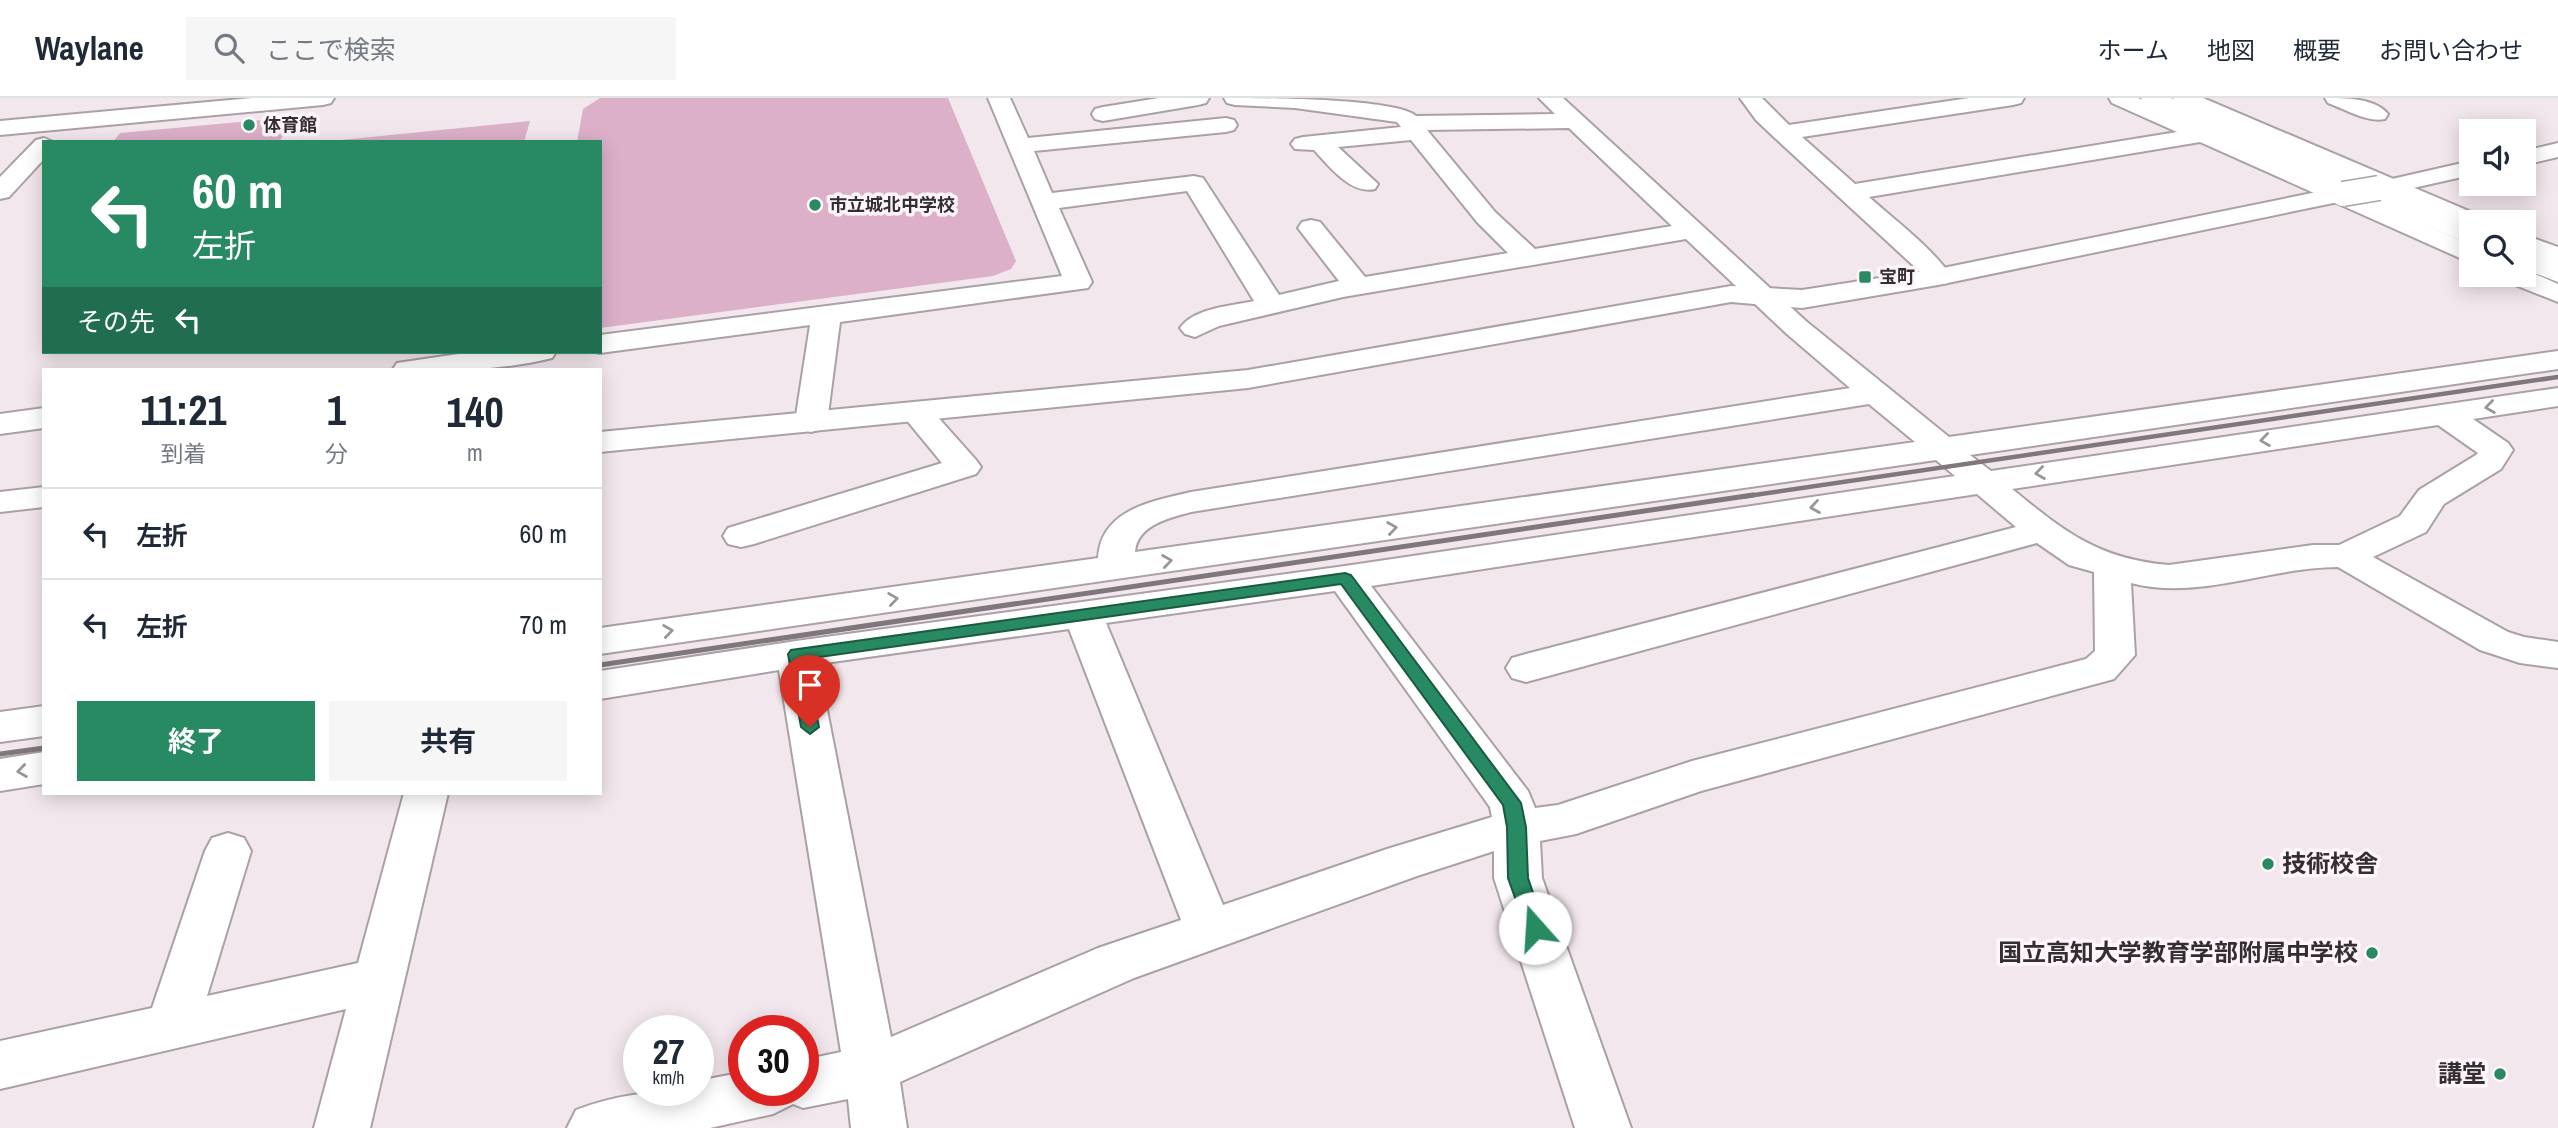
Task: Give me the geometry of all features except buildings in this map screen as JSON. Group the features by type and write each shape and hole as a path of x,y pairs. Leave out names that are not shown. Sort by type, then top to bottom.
{"street":[{"path":"51,133 93,98"},
{"path":"134,116 164,98"},
{"path":"0,128 51,133 134,116 323,98"},
{"path":"602,344 1078,282 999,98"},
{"path":"1103,114 1198,98"},
{"path":"1235,98 1336,105 1405,117 1486,217 1529,258"},
{"path":"1550,98 1762,296 2042,531 2082,557 2112,567 2169,577 2313,556 2345,556 2413,524 2431,497 2489,462 2496,450 2444,414"},
{"path":"1751,98 1783,133 1926,262 1938,277"},
{"path":"1783,133 2012,98"},
{"path":"2120,98 2459,250"},
{"path":"2152,98 2459,232"},
{"path":"2184,98 2383,187 2459,216"},
{"path":"2336,98 2377,114"},
{"path":"1366,184 1312,143 1414,128 1575,121"},
{"path":"1018,146 1226,125"},
{"path":"1848,193 2201,135"},
{"path":"0,192 42,143"},
{"path":"2536,156 2556,152"},
{"path":"602,442 1248,379 1731,294 1802,299 1938,277 2459,171"},
{"path":"1043,202 1194,183 1271,305"},
{"path":"1311,228 1359,288"},
{"path":"1195,328 1209,320 1271,305 1692,230"},
{"path":"2536,248 2558,257"},
{"path":"2536,265 2558,274"},
{"path":"2536,284 2558,293"},
{"path":"811,422 826,314"},
{"path":"416,368 525,354"},
{"path":"602,641 2558,360"},
{"path":"1116,568 1118,540 1133,523 1159,511 1191,502 1877,393"},
{"path":"602,685 796,654 1345,578 2558,397"},
{"path":"741,536 964,467 916,412"},
{"path":"0,424 42,418"},
{"path":"0,502 42,497"},
{"path":"1526,668 2042,531"},
{"path":"2345,556 2494,641 2520,650 2558,655"},
{"path":"819,1081 872,1070 1116,962 1403,862 1517,827 1560,822 1692,777 2100,669 2115,655 2112,567"},
{"path":"1345,578 1512,803 1517,827 1518,878 1603,1128"},
{"path":"1083,615 1209,929"},
{"path":"796,654 872,1070 879,1128"},
{"path":"0,727 42,721"},
{"path":"0,775 42,768"},
{"path":"342,1128 425,795"},
{"path":"172,1027 228,851"},
{"path":"0,1065 379,980"},
{"path":"595,1128 728,1100"}],"shaded area":[{"name":"市立城北中学校","path":"600,98 948,98 1016,261 1011,269 993,276 602,328 602,140 577,140 583,109"},
{"name":"体育館","path":"295,117 280,140 115,140 120,133"},
{"path":"530,121 525,140 341,140"}],"railway":[{"path":"1741,497 2558,377"},
{"path":"602,665 1753,495"},
{"path":"0,754 42,748"}],"place":[{"name":"体育館","path":"249,125"},
{"name":"市立城北中学校","path":"815,205"},
{"name":"宝町","path":"1865,277"},
{"name":"技術校舎","path":"2268,864"},
{"name":"国立高知大学教育学部附属中学校","path":"2372,953"},
{"name":"講堂","path":"2500,1074"}],"route":[{"path":"810,727 796,654 1345,578 1512,803 1517,827 1518,878 1535,928"}]}
